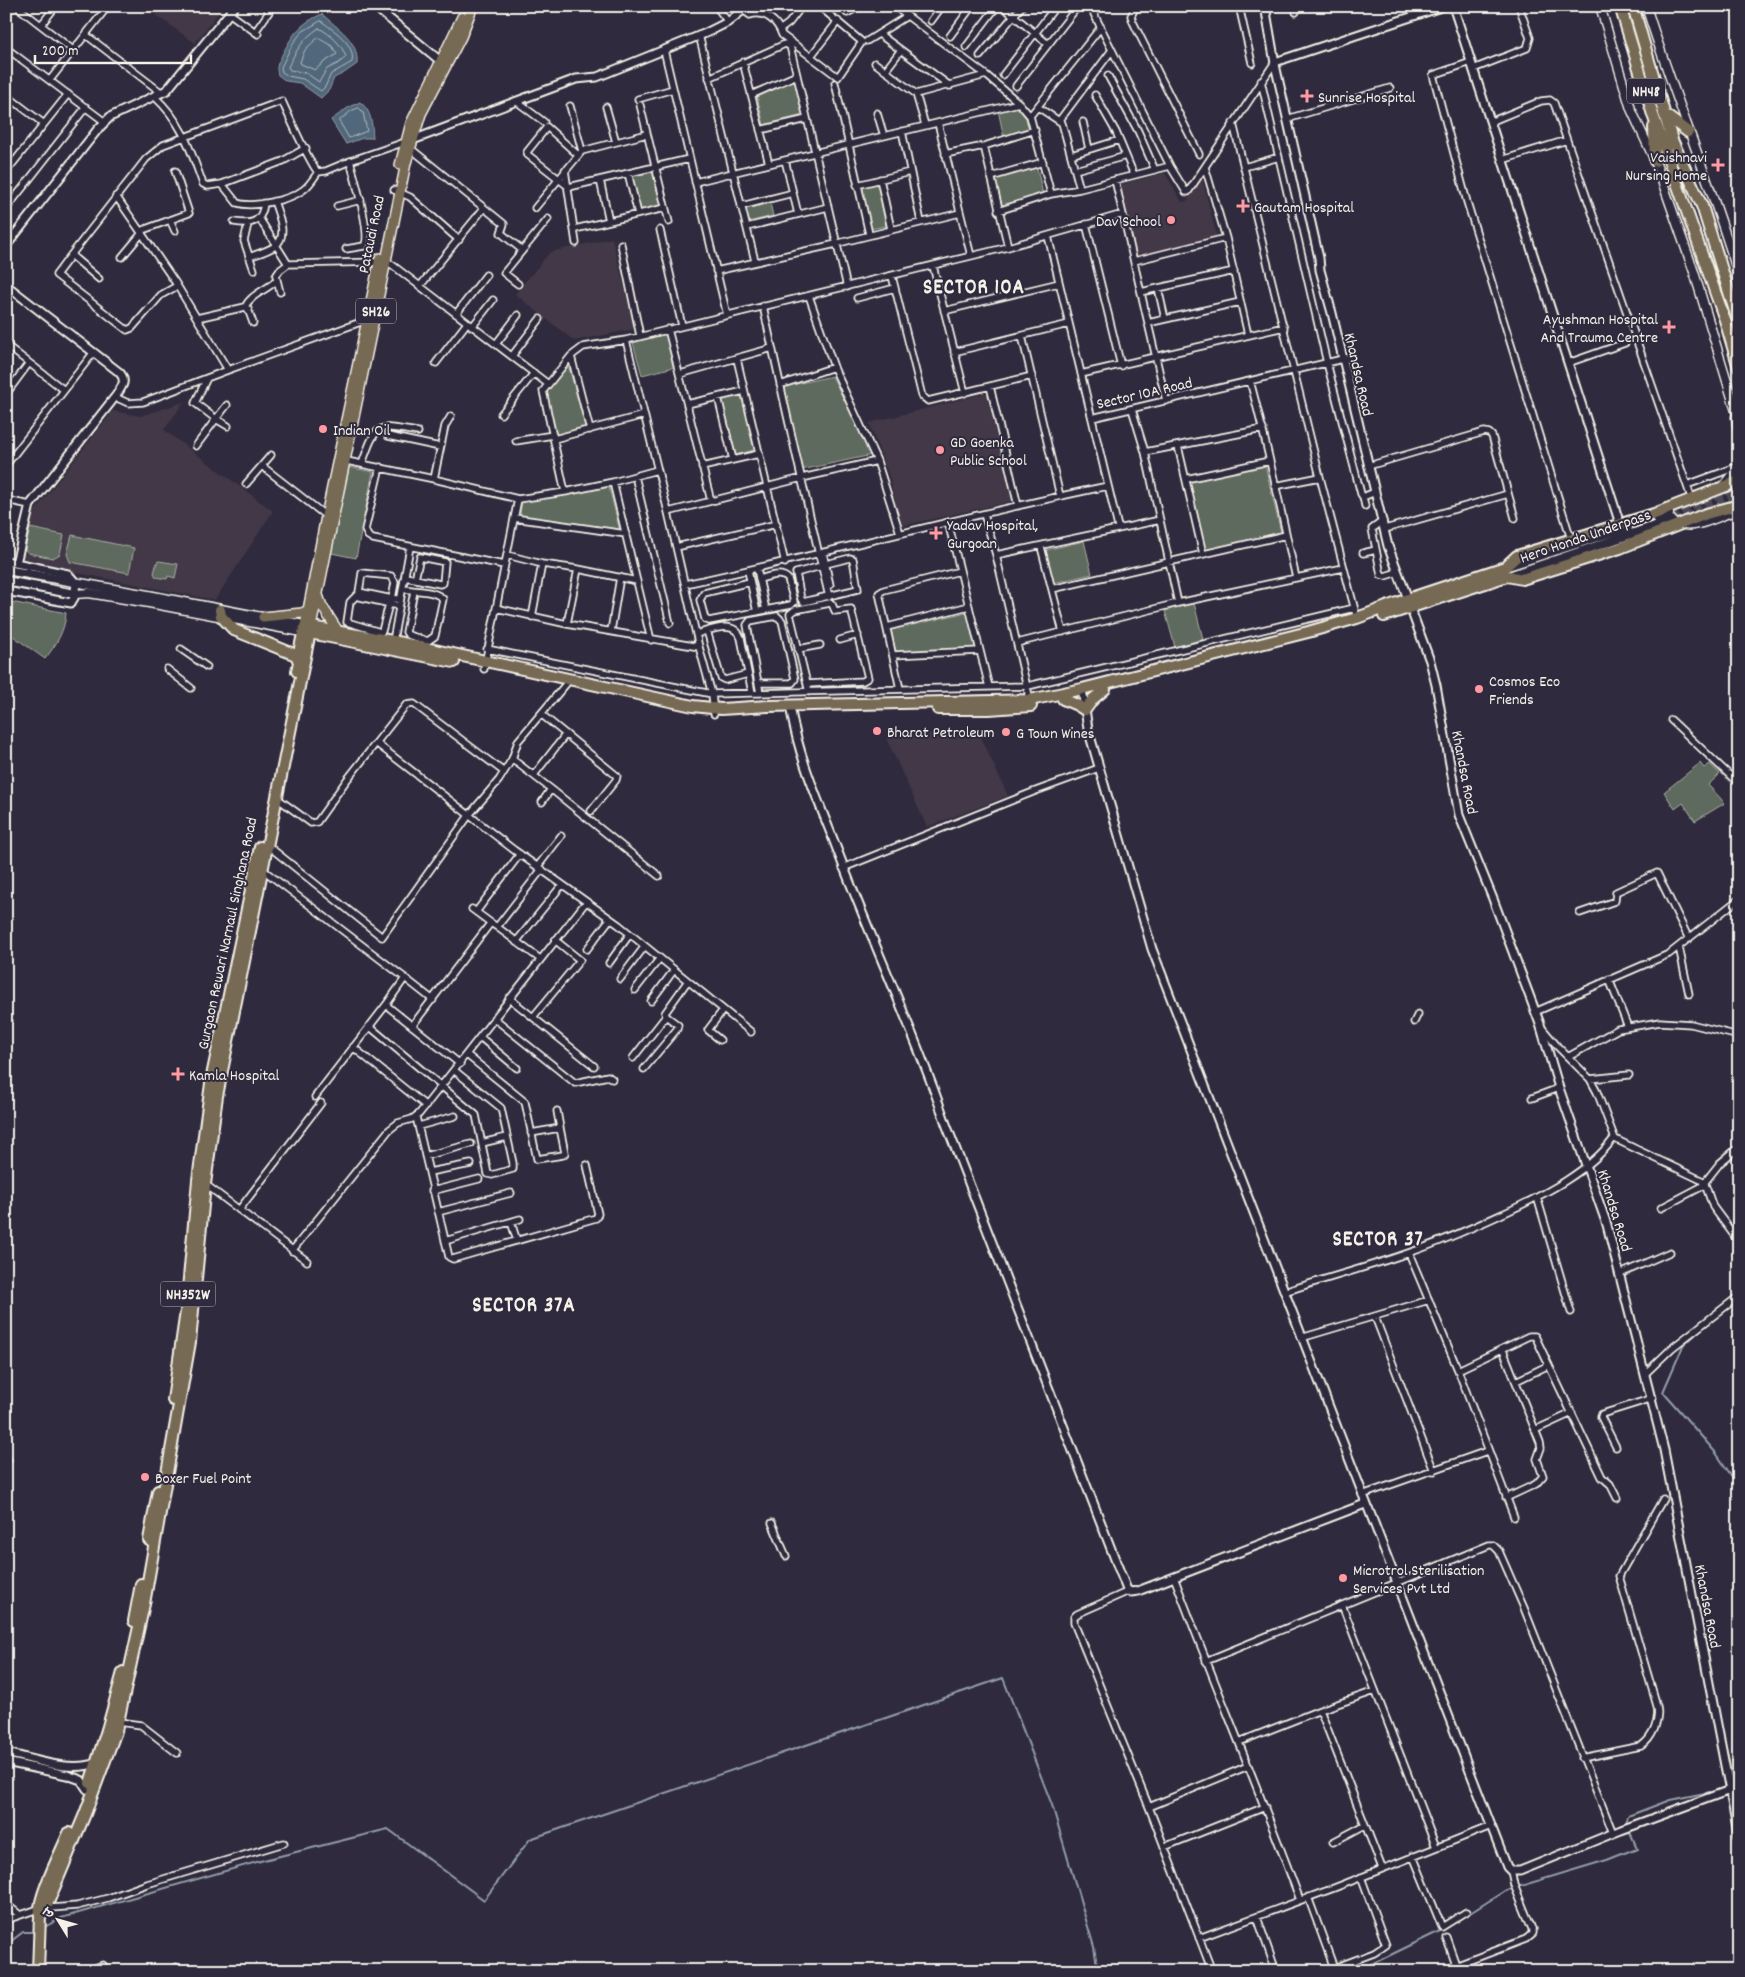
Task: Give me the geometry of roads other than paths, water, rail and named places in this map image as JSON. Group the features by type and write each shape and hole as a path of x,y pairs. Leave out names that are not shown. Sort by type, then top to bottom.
{"highway":[{"name":"NH48","path":"1620,6 1653,115 1725,320 1739,368"},
{"name":"NH48","path":"1633,6 1672,140 1702,206 1738,319"},
{"path":"1664,114 1688,132"},
{"path":"1653,115 1655,161"},
{"path":"714,711 769,713 989,705 1105,689 1327,630 1506,571 1517,556 1692,500 1739,481"},
{"path":"1506,571 1522,579 1620,548 1674,519 1739,504"},
{"path":"307,629 641,697 692,712 989,705 1013,708 1063,700 1082,692 1327,630 1357,618 1409,603"},
{"path":"220,613 234,630 240,634 270,643 304,648"},
{"path":"307,629 338,631 392,641 566,684 641,697"},
{"name":"NH352W","path":"260,867 267,845 277,798 307,629"},
{"name":"Gurgaon Rewari Narnaul Singhana Road","path":"38,1971 38,1938 46,1886 97,1763 128,1653 163,1483 202,1182 212,1076 260,867 299,662 296,655 270,643"},
{"path":"1063,700 1085,710 1092,699 1105,689"},
{"name":"NH352W","path":"41,1914 98,1778 118,1722 144,1604 163,1483"}],"main road":[{"name":"SH26","path":"307,629 318,595 370,319 409,144 467,6"},
{"name":"SH26","path":"444,64 461,37 473,6"},
{"path":"1600,6 1631,109 1655,161 1694,272 1738,418 1736,425 1739,437"},
{"path":"1646,6 1688,132 1728,239 1739,276"},
{"name":"SH26","path":"307,629 326,516 342,460"},
{"path":"1721,488 1739,466"},
{"name":"Hero Honda Underpass","path":"1506,571 1674,519 1686,526 1694,525 1739,510"},
{"path":"6,570 307,629"},
{"path":"6,581 75,594 89,593 220,613 263,617 302,614 309,610"},
{"path":"318,595 322,606 338,631"},
{"path":"263,617 307,629"}],"street":[{"path":"41,25 56,6"},
{"path":"50,80 108,6"},
{"path":"6,246 105,122 110,117 159,95 234,6"},
{"path":"229,13 256,33 268,12 266,6"},
{"path":"374,6 444,64"},
{"path":"716,6 728,22"},
{"path":"781,29 789,23 802,6"},
{"path":"222,184 238,203 264,203 292,196 303,190 318,172 409,144 576,79 597,77 728,22 745,8 750,15 760,12 764,14 781,29 782,35 838,77 862,42 819,6"},
{"path":"847,13 860,6"},
{"path":"894,6 986,75 1030,116 1051,194"},
{"path":"931,21 942,6"},
{"path":"950,36 972,6"},
{"path":"966,47 997,6"},
{"path":"1002,6 1048,44"},
{"path":"980,56 1022,6"},
{"path":"1002,75 1056,6"},
{"path":"1016,86 1078,6"},
{"path":"1090,6 1170,166 1187,192 1275,62 1444,6"},
{"path":"1136,6 1131,16 1133,22 1199,154"},
{"path":"1239,6 1252,63"},
{"name":"Khandsa Road","path":"1264,6 1319,258 1320,270 1345,359 1387,529 1388,546 1430,662 1436,686 1459,815 1493,898 1540,1024 1559,1088 1606,1219 1653,1398 1739,1838"},
{"path":"1453,6 1620,524"},
{"path":"1519,6 1530,38 1527,48 1433,75 1467,202 1571,539"},
{"path":"20,9 74,50"},
{"path":"867,41 907,16"},
{"path":"811,56 838,21"},
{"path":"1030,116 1101,27"},
{"path":"879,34 950,86"},
{"path":"86,35 159,95 185,137 203,184 208,186 222,184 283,161 306,148"},
{"path":"698,35 734,172 755,262"},
{"path":"709,78 786,44 790,46 847,287"},
{"path":"6,57 9,49 105,122"},
{"path":"664,50 727,315"},
{"path":"886,71 901,50"},
{"path":"1059,120 1112,50"},
{"path":"743,62 768,164"},
{"path":"875,63 916,94 925,125"},
{"path":"751,95 797,75"},
{"path":"916,94 986,75"},
{"path":"1108,76 1138,131 1156,170"},
{"path":"1261,81 1327,363 1365,506"},
{"path":"835,83 869,234"},
{"path":"1288,119 1390,88"},
{"path":"669,222 639,102 673,89"},
{"path":"6,172 68,94"},
{"path":"6,95 44,124"},
{"path":"1095,95 1119,140 1134,176"},
{"path":"1490,122 1541,101 1550,100 1556,107 1692,500"},
{"path":"6,110 14,101"},
{"path":"177,286 161,295 132,328 127,330 57,276 57,273 116,196 154,151 163,145 282,101 313,166 318,172"},
{"path":"516,101 544,122"},
{"path":"695,182 1018,103"},
{"path":"570,106 580,153"},
{"path":"606,106 616,142"},
{"path":"6,209 86,107"},
{"path":"1038,107 1062,123 1080,189"},
{"path":"877,113 884,136"},
{"path":"760,130 807,119"},
{"path":"1083,122 1089,149"},
{"path":"938,123 971,256"},
{"path":"1233,123 1357,618"},
{"path":"568,187 528,155 528,150 547,127 580,153"},
{"path":"946,154 984,146 1035,130"},
{"path":"902,132 922,222"},
{"path":"535,208 580,153 647,134"},
{"path":"1071,155 1119,140"},
{"path":"1502,160 1567,140"},
{"path":"409,144 504,224 501,233 522,250"},
{"path":"984,146 1008,248"},
{"path":"1075,170 1126,156"},
{"path":"1244,167 1279,157"},
{"path":"568,187 689,159"},
{"path":"785,160 798,214"},
{"path":"346,249 364,246 367,239 350,161"},
{"path":"991,176 1043,162"},
{"path":"998,211 1051,194 1080,189 1170,166"},
{"path":"1205,167 1226,238 1248,335"},
{"path":"565,170 576,243"},
{"path":"122,257 141,232 189,213 175,171"},
{"path":"857,185 910,172"},
{"path":"628,173 638,214"},
{"path":"880,179 891,229"},
{"path":"600,180 609,221"},
{"path":"1115,180 1166,401"},
{"path":"397,191 410,197 430,212 459,240"},
{"path":"741,206 792,193"},
{"path":"116,196 177,286 228,370"},
{"path":"337,206 360,200"},
{"path":"249,257 276,246 282,230 274,201"},
{"path":"234,222 248,224 259,218 262,214 264,203"},
{"path":"747,227 828,207"},
{"path":"420,286 484,208"},
{"path":"575,229 665,208"},
{"path":"716,271 960,212"},
{"path":"565,492 543,391 571,356 583,348 626,340 1008,248 1123,214"},
{"path":"259,218 288,264"},
{"path":"518,284 504,273 548,219"},
{"path":"170,220 175,231"},
{"path":"248,224 244,238 254,270"},
{"path":"1086,224 1121,366"},
{"path":"6,230 14,236"},
{"path":"660,230 682,326"},
{"name":"Sector 10A Road","path":"1048,236 1092,418 1345,359"},
{"path":"1134,260 1226,238"},
{"path":"621,244 640,336"},
{"path":"71,255 99,279"},
{"path":"280,292 276,276 288,264 382,262 394,266 548,384"},
{"path":"933,266 965,393"},
{"path":"1141,292 1234,271"},
{"path":"456,314 486,275"},
{"path":"892,276 923,398 928,401 1032,376"},
{"path":"197,318 245,307 254,295 270,287 277,280"},
{"path":"944,311 1059,284"},
{"path":"6,296 9,287 124,377 122,386 115,397 30,505 16,563"},
{"path":"857,298 895,288"},
{"path":"1158,288 1165,319"},
{"path":"809,296 834,367 877,462 900,533"},
{"path":"436,363 493,300"},
{"path":"1148,324 1240,302"},
{"path":"762,306 817,550 821,554 830,596"},
{"path":"245,307 248,309 253,323"},
{"path":"496,344 518,315"},
{"path":"115,397 134,404 370,319"},
{"path":"512,356 540,319"},
{"path":"954,352 1069,324"},
{"path":"1081,374 1284,327"},
{"path":"668,329 712,501"},
{"path":"1022,336 1060,496"},
{"path":"626,340 699,647 712,694 714,711"},
{"path":"1568,363 1625,343"},
{"path":"6,345 64,390"},
{"path":"680,374 772,348"},
{"path":"6,465 94,352"},
{"path":"571,356 590,430"},
{"path":"737,359 785,563"},
{"path":"6,394 30,363"},
{"path":"780,385 834,367"},
{"path":"501,414 534,372"},
{"path":"207,378 195,403 228,426"},
{"path":"1250,381 1263,429 1296,578"},
{"path":"990,386 1018,506"},
{"path":"687,404 744,391"},
{"path":"718,397 733,460"},
{"path":"196,446 227,405"},
{"path":"1132,409 1145,452 1178,603"},
{"path":"516,441 554,437 590,430 644,415"},
{"path":"434,479 445,426 451,416"},
{"path":"1092,418 1118,527"},
{"path":"362,464 372,435 376,431 389,427 418,432"},
{"path":"1145,452 1263,429"},
{"path":"1370,466 1489,432 1492,436 1515,518"},
{"path":"388,436 440,447"},
{"path":"1178,446 1203,554"},
{"path":"702,467 759,454"},
{"path":"246,484 271,455"},
{"path":"342,460 518,499 565,492 658,470"},
{"path":"1186,479 1269,461"},
{"path":"668,512 767,486 877,462"},
{"path":"262,466 326,516"},
{"name":"Khandsa Road","path":"1370,466 1375,492 1387,529"},
{"path":"1687,485 1739,466"},
{"path":"380,468 365,530 368,536 373,539 410,547 504,565"},
{"path":"635,476 670,623"},
{"path":"1275,486 1320,476"},
{"path":"613,482 651,640"},
{"path":"685,584 785,563 900,533 1108,486"},
{"path":"1363,497 1375,492"},
{"path":"1387,529 1508,494"},
{"path":"484,665 518,499"},
{"path":"6,500 30,505"},
{"path":"984,514 996,556 1030,700"},
{"path":"514,518 626,534"},
{"path":"996,556 1041,547 1118,527 1160,520"},
{"path":"1383,521 1375,525 1372,530 1381,575 1386,576 1398,572"},
{"path":"948,522 989,687"},
{"path":"676,547 777,524"},
{"path":"1052,589 1286,535"},
{"path":"392,641 406,577 410,547"},
{"path":"1041,547 1063,632"},
{"path":"1363,553 1376,550"},
{"path":"507,555 542,564 637,581"},
{"path":"406,577 415,579 442,584 446,564 444,561 420,557 415,579"},
{"path":"850,558 853,559 858,587 855,591 803,602 795,576 798,572 824,565 850,558"},
{"path":"6,561 68,574 76,583 75,594 71,603 6,591"},
{"path":"532,617 542,564"},
{"path":"1017,643 1178,603 1343,568"},
{"path":"567,624 578,569"},
{"path":"757,569 766,610"},
{"path":"748,571 756,612"},
{"path":"900,689 880,591 960,571"},
{"path":"390,602 359,592 362,573 391,576 394,582 390,602 382,631 347,622 350,602 356,596 390,602 400,602"},
{"path":"750,582 704,593 700,600 704,617 709,621 791,604 794,598 786,576 781,575 759,580"},
{"path":"610,631 620,577"},
{"path":"402,589 437,594 443,599 435,636 428,641 408,635 406,632 414,591"},
{"path":"807,684 863,682 867,680 868,676 851,609 835,611 830,603 790,613 798,650 809,692"},
{"path":"887,627 969,606"},
{"path":"496,608 567,624 699,647"},
{"path":"488,649 712,694 1028,686 1354,608"},
{"path":"758,683 790,684 795,679 782,621 776,616 750,621 747,625 758,683 760,693"},
{"path":"696,634 730,626 736,630 741,638 752,693"},
{"path":"707,631 721,678 725,680 748,674"},
{"path":"840,640 858,635"},
{"path":"798,650 820,645"},
{"path":"181,649 206,667"},
{"path":"893,656 980,651"},
{"path":"166,669 191,688"},
{"path":"267,845 382,937 470,814 504,772 512,759 518,741 566,684"},
{"path":"1082,692 1099,768 1152,949 1365,1504 1507,1867 1511,1871 1514,1885 1532,1929 1532,1934 1526,1938 1442,1971"},
{"path":"277,798 311,823 318,822 346,781 406,705 414,704 504,772"},
{"path":"791,711 796,738 814,793 843,868 930,1077 953,1141 1129,1591"},
{"path":"541,714 617,777 590,811"},
{"path":"1671,720 1739,784"},
{"path":"534,775 566,734"},
{"path":"376,743 520,854 630,934 751,1032"},
{"path":"512,759 659,876"},
{"path":"843,868 1033,792 1099,768"},
{"path":"542,802 551,790"},
{"path":"412,1026 540,868 561,836"},
{"path":"520,854 474,911 540,959"},
{"path":"260,867 433,1000"},
{"path":"1580,912 1615,901 1616,892 1657,873 1689,939"},
{"path":"516,942 562,885"},
{"path":"1535,1012 1659,959 1679,947 1739,899"},
{"path":"292,1251 388,1130 398,1123 416,1117 426,1106 586,902"},
{"path":"586,949 610,919"},
{"path":"609,963 630,934"},
{"path":"533,1017 579,962 579,959 555,940"},
{"path":"620,979 645,946"},
{"path":"1679,947 1689,994"},
{"path":"635,990 660,958"},
{"path":"651,1001 674,970"},
{"path":"315,1097 405,978"},
{"path":"1609,979 1628,1027"},
{"path":"634,1058 666,1016 665,1013 687,982"},
{"path":"509,998 594,1066"},
{"path":"386,1005 460,1064"},
{"path":"720,1040 708,1030 722,1010"},
{"path":"1414,1022 1418,1014"},
{"path":"644,1069 678,1027 666,1016"},
{"path":"494,1018 575,1083 579,1084 608,1076 612,1078"},
{"path":"1568,1057 1618,1029 1660,1022 1691,1024 1739,1036"},
{"path":"1540,1024 1590,1079 1597,1092 1614,1138 1694,1175 1704,1184 1713,1206 1736,1231 1739,1242"},
{"path":"369,1026 476,1115 488,1174 492,1175 511,1170 514,1168 501,1108 455,1071"},
{"path":"480,1037 516,1068"},
{"path":"353,1047 426,1106"},
{"path":"467,1055 525,1102 537,1159 563,1155 565,1150 557,1111"},
{"path":"1590,1079 1629,1075"},
{"path":"1532,1098 1559,1088"},
{"path":"239,1210 321,1103"},
{"path":"419,1126 454,1116"},
{"path":"416,1117 432,1191 449,1257 452,1259 598,1217 587,1165"},
{"path":"531,1133 560,1128"},
{"path":"482,1143 507,1137"},
{"path":"1284,1292 1410,1253 1474,1227 1537,1197 1566,1180 1587,1164 1614,1138"},
{"path":"425,1156 471,1144"},
{"path":"1661,1208 1697,1190 1720,1163 1739,1147"},
{"path":"428,1172 472,1164"},
{"path":"432,1191 479,1179"},
{"path":"202,1182 307,1261"},
{"path":"438,1212 511,1193"},
{"path":"1537,1197 1571,1312"},
{"path":"445,1241 520,1219"},
{"path":"511,1222 517,1241"},
{"path":"1620,1274 1670,1252"},
{"path":"1410,1253 1458,1370 1487,1451 1514,1518"},
{"path":"1646,1373 1672,1348 1739,1296"},
{"path":"1301,1338 1429,1300"},
{"path":"1375,1317 1434,1471"},
{"path":"1458,1370 1533,1335 1538,1339 1602,1477 1610,1484 1617,1498"},
{"path":"1503,1350 1541,1446 1537,1458 1543,1473 1543,1478 1536,1484 1506,1498"},
{"path":"1516,1381 1549,1365"},
{"path":"1616,1447 1600,1416 1653,1398"},
{"path":"1535,1430 1572,1413"},
{"path":"1362,1495 1487,1451"},
{"path":"6,1454 8,1460 6,1466"},
{"path":"1582,1758 1641,1746 1647,1742 1658,1720 1657,1706 1619,1576 1663,1499"},
{"path":"1212,1971 1149,1807 1074,1621 1075,1616 1129,1591 1138,1591 1365,1504"},
{"path":"772,1523 786,1556"},
{"path":"1206,1662 1489,1545 1493,1545 1498,1548 1524,1608 1613,1833"},
{"path":"1174,1577 1300,1900"},
{"path":"1342,1606 1436,1847"},
{"path":"1239,1742 1320,1710 1375,1691"},
{"path":"1320,1710 1382,1868"},
{"path":"118,1722 142,1725 177,1753"},
{"path":"6,1753 69,1766 87,1766 97,1763"},
{"path":"6,1762 69,1775 81,1780 87,1789"},
{"path":"69,1766 72,1769 69,1775"},
{"path":"1149,1807 1248,1766"},
{"path":"1511,1871 1520,1871 1613,1833 1730,1790"},
{"path":"1164,1847 1265,1807"},
{"path":"1333,1842 1365,1825"},
{"path":"1199,1938 1491,1826"},
{"path":"6,1920 20,1914 41,1914 108,1898 147,1884 284,1843"},
{"path":"1413,1856 1442,1927 1466,1912"},
{"path":"1326,1971 1374,1952 1386,1945 1360,1877"},
{"path":"1308,1897 1334,1968"},
{"path":"6,1904 20,1914"},
{"path":"1257,1917 1276,1971"},
{"path":"1446,1937 1456,1965"},
{"path":"87,1971 103,1965 107,1971"}],"water":[{"path":"322,14 341,30 351,42 355,48 357,64 334,78 329,90 321,98 300,83 286,81 278,75 277,69 283,53 294,34 308,21"},
{"path":"360,102 369,114 373,138 363,138 346,144 331,120 349,107"}],"waterway":[{"path":"1706,1325 1683,1346 1663,1392 1716,1453 1739,1487"},
{"path":"43,1928 61,1918 264,1860 388,1829 484,1900 530,1839 1003,1678 1052,1805 1094,1947 1098,1971"},
{"path":"1626,1825 1628,1816 1670,1800 1710,1792"},
{"path":"1517,1887 1607,1860 1637,1848 1630,1832"},
{"path":"1467,1915 1506,1890 1513,1889"},
{"path":"1353,1971 1444,1929"},
{"path":"6,1945 23,1932 35,1932"}],"tunnel":[{"path":"1669,514 1739,487"},
{"path":"1672,520 1739,494"}],"place":[{"name":"Sunrise Hospital","path":"1307,96"},
{"name":"Vaishnavi Nursing Home","path":"1718,165"},
{"name":"Gautam Hospital","path":"1243,206"},
{"name":"Dav School","path":"1171,220"},
{"name":"Ayushman Hospital And Trauma Centre","path":"1669,327"},
{"name":"Indian Oil","path":"323,429"},
{"name":"GD Goenka Public School","path":"940,450"},
{"name":"Yadav Hospital, Gurgoan","path":"936,533"},
{"name":"Cosmos Eco Friends","path":"1479,689"},
{"name":"Bharat Petroleum","path":"877,731"},
{"name":"G Town Wines","path":"1006,732"},
{"name":"Kamla Hospital","path":"178,1074"},
{"name":"Boxer Fuel Point","path":"145,1477"},
{"name":"Microtrol Sterilisation Services Pvt Ltd","path":"1343,1578"}],"district":[{"name":"SECTOR 10A","path":"974,286"},
{"name":"SECTOR 37","path":"1378,1238"},
{"name":"SECTOR 37A","path":"524,1304"}]}
